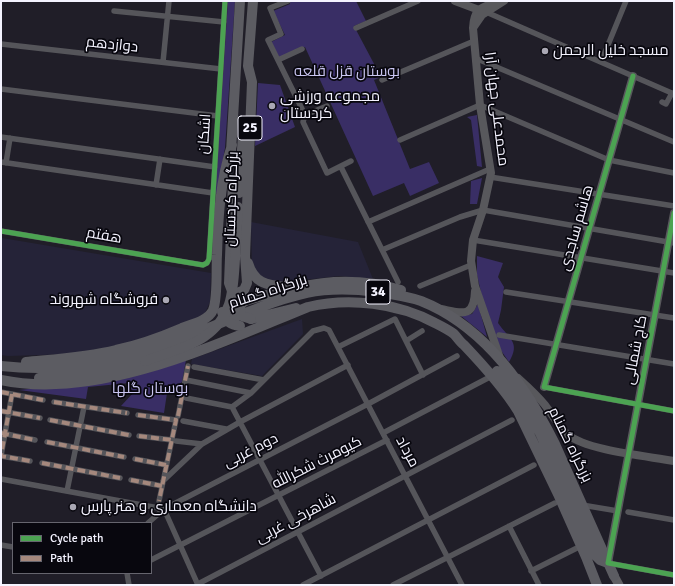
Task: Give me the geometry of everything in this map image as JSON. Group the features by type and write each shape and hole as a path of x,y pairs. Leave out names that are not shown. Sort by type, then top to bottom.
{"highway":[{"name":"بزرگراه کردستان","path":"240,1 230,178 233,182 229,283 234,293 242,292 247,285 245,256 252,82 248,66 253,1"},
{"name":"25","path":"1,369 14,378 46,378 92,373 144,361 192,344 203,338 217,326 227,311 233,293 248,66"},
{"path":"1,369 26,362 87,356 116,350 170,333 199,322 210,315 214,307 215,297 217,240 222,183 225,164 232,145"},
{"name":"25","path":"230,178 221,295 222,310 227,322 234,325 250,326 308,307"},
{"path":"245,256 252,273 258,280 268,285 290,288"},
{"path":"308,307 294,308 251,319 245,318 240,314 241,305 245,301 290,288 332,282 361,282 403,290 412,294 419,300"},
{"name":"بزرگراه گمنام","path":"1,369 87,365 142,352 196,333 259,307 320,291 356,290 395,294 419,300 454,318 478,337 509,370 546,426 614,576"},
{"name":"بزرگراه گمنام","path":"1,380 24,383 68,383 147,369 190,354 308,307 318,305 347,303 381,306 413,314 427,319 453,334 492,376 518,411 571,522 597,585"},
{"path":"453,334 460,337 475,348 518,396 545,443 595,555 600,560 608,563"}],"main road":[{"name":"34","path":"614,576 620,585"}],"street":[{"path":"163,62 169,1"},
{"name":"اشکان","path":"203,264 206,264 209,259 225,1"},
{"path":"288,1 270,8 281,34 268,40 305,115 303,122 327,173 351,161"},
{"path":"356,28 418,1"},
{"path":"455,1 482,11 673,93 666,104 662,102"},
{"path":"482,11 500,1"},
{"path":"482,11 504,1"},
{"path":"601,62 626,1"},
{"path":"114,11 224,22"},
{"name":"محمدعلی جهان آرا","path":"475,286 471,265 473,240 483,210 490,173 480,105 473,28 474,16 482,11"},
{"path":"382,80 474,41"},
{"name":"دوازدهم","path":"1,44 221,69"},
{"path":"278,60 302,49"},
{"path":"475,58 674,142"},
{"name":"هاشم ساجدی","path":"544,387 633,76"},
{"path":"1,89 218,116"},
{"path":"400,140 480,105 609,160 674,174"},
{"path":"305,115 327,106"},
{"path":"1,137 215,167"},
{"path":"10,138 4,163 213,193"},
{"path":"156,185 160,159"},
{"path":"341,167 398,282"},
{"path":"368,222 490,173 599,194 674,206"},
{"path":"382,250 460,217 483,210 671,242"},
{"name":"کاج شمالی","path":"608,563 663,272 671,242 674,213"},
{"name":"هفتم","path":"1,230 203,264"},
{"path":"473,240 581,259 674,273"},
{"path":"420,286 471,265"},
{"path":"433,307 459,312 468,312 474,303 475,286"},
{"path":"475,286 501,361"},
{"path":"506,292 674,318"},
{"path":"338,347 395,319 423,375"},
{"name":"مرداد","path":"264,380 313,331 324,328 329,330 406,475 462,585"},
{"path":"406,341 422,331"},
{"path":"500,336 674,364"},
{"name":"دوم غربی","path":"149,522 164,509 368,404 457,356"},
{"path":"131,480 162,483 202,444 226,429 348,365"},
{"path":"159,501 166,465 174,441 177,418 186,380 192,366 264,380"},
{"path":"509,370 544,404 565,433 575,440 597,448 674,461"},
{"path":"383,433 488,378"},
{"path":"186,380 251,393"},
{"path":"186,398 232,407 251,393 264,380"},
{"path":"544,387 674,411"},
{"path":"1,392 42,400"},
{"path":"12,394 3,434 1,456 30,461"},
{"path":"54,402 127,414"},
{"path":"67,491 84,407"},
{"path":"232,407 321,576"},
{"path":"1,411 40,418"},
{"path":"138,415 177,418"},
{"path":"50,420 129,435"},
{"name":"شاهرخی غربی","path":"198,585 512,420"},
{"path":"183,421 226,429"},
{"path":"3,434 35,440"},
{"path":"139,436 202,444"},
{"name":"کیومرث شکرالله","path":"152,560 387,440"},
{"path":"47,442 124,457"},
{"path":"135,459 166,465"},
{"path":"42,463 120,478"},
{"path":"304,585 534,465"},
{"path":"1,479 164,509 198,585"},
{"path":"393,585 556,503"},
{"path":"582,505 618,511"},
{"path":"628,512 674,520"},
{"path":"509,526 539,585"},
{"path":"1,545 12,547"},
{"path":"531,571 577,548"},
{"path":"608,563 674,575"},
{"path":"127,574 129,585"}],"shaded area":[{"path":"251,222 358,242 373,279 339,276 277,283 268,281 252,269"},
{"path":"2,238 211,273 210,302 205,313 190,322 132,343 74,354 1,355"},
{"path":"302,319 303,334 262,376 191,364 192,359"}],"green space":[{"path":"228,1 235,1 225,148 217,193 215,195"},
{"name":"بوستان قزل قلعه","path":"289,1 356,1 366,21 354,26 381,77 374,80 410,169 429,162 439,183 410,196 404,183 373,196 305,47 280,59 271,42 285,35 273,11 290,4"},
{"name":"مجموعه ورزشی کردستان","path":"258,83 280,85 295,127 255,146"},
{"path":"477,115 482,167 477,166 471,120 467,117"},
{"path":"482,178 477,204 470,204 471,181"},
{"path":"477,256 503,263 498,277 504,287 498,323 514,345 514,350 509,362 500,349 483,301 477,275"},
{"path":"478,304 487,337 461,316 472,314"},
{"name":"بوستان گلها","path":"186,360 182,382 167,393 164,413 121,406 133,393 129,383 88,387 86,399 19,390 57,386"}],"marked path":[{"path":"178,416 188,366"},
{"path":"1,392 43,400"},
{"path":"12,394 1,456 30,461"},
{"path":"54,402 127,413"},
{"path":"1,411 40,418"},
{"path":"138,415 176,420 159,501"},
{"path":"50,420 129,435"},
{"path":"1,433 35,440"},
{"path":"139,436 172,440"},
{"path":"47,442 124,457"},
{"path":"135,459 166,465"},
{"path":"42,463 120,478"},
{"path":"131,480 162,486"}],"cycle path":[{"path":"1,231 203,265 207,263 209,259 225,1"},
{"path":"633,76 544,387 674,411"},
{"path":"674,213 608,563 674,575"}],"place":[{"name":"مسجد خلیل الرحمن","path":"545,51"},
{"name":"مجموعه ورزشی کردستان","path":"272,106"},
{"name":"فروشگاه شهروند","path":"166,300"},
{"name":"دانشگاه معماری و هنر پارس","path":"73,507"}]}
